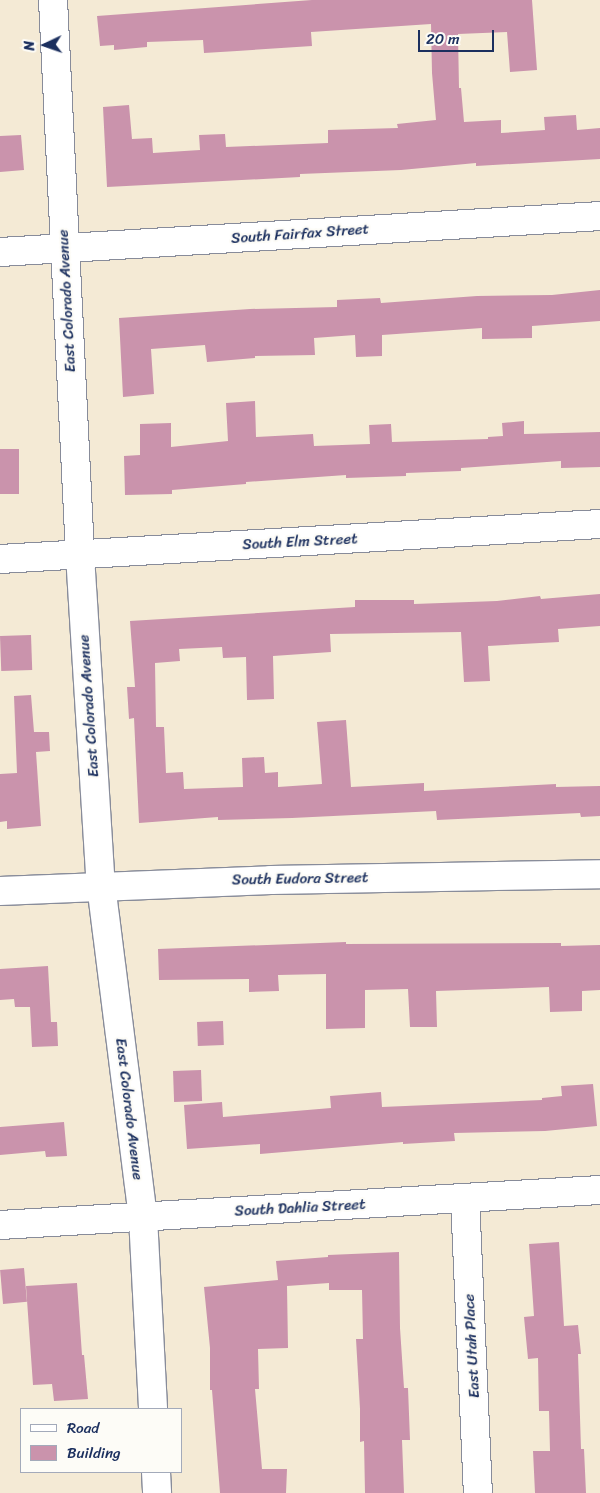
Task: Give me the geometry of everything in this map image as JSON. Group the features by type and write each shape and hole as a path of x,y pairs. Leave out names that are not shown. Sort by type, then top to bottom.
{"street":[{"name":"East Colorado Avenue","path":"53,0 80,555 101,885 143,1216 153,1408"},
{"name":"South Fairfax Street","path":"0,252 600,216"},
{"name":"South Elm Street","path":"0,559 600,524"},
{"name":"South Eudora Street","path":"0,891 101,885 600,874"},
{"name":"South Dahlia Street","path":"0,1225 600,1190"},
{"name":"East Utah Place","path":"465,1198 478,1493"},
{"path":"156,1473 157,1493"}],"building":[{"path":"312,0 532,0 537,70 510,72 507,32 458,34 459,88 461,88 464,122 501,120 501,133 545,130 544,117 576,115 577,130 600,128 600,159 476,166 476,163 401,170 300,174 300,177 107,187 103,107 129,105 132,139 152,138 153,153 200,150 199,135 225,134 226,147 328,143 328,130 398,128 397,124 436,120 432,73 431,24 311,32 312,46 237,51 204,53 203,40 147,42 147,47 114,50 114,45 100,46 97,16"},
{"path":"21,135 24,170 0,172 0,136"},
{"path":"600,290 600,321 532,326 532,338 482,339 482,328 382,335 382,356 356,357 355,335 314,338 315,355 255,356 255,358 207,362 205,345 151,349 154,394 123,397 119,318 250,309 337,307 337,300 380,298 381,303 477,296 552,295"},
{"path":"255,401 256,437 313,434 314,446 370,444 369,425 391,424 392,442 488,439 488,437 503,436 502,423 524,421 524,434 600,432 600,467 561,468 561,461 461,468 461,471 406,473 406,476 346,478 346,475 246,482 246,484 172,490 172,494 125,495 124,456 140,455 140,424 171,423 171,447 228,441 226,403"},
{"path":"0,449 19,449 19,494 0,494"},
{"path":"600,594 600,626 558,629 559,642 488,646 490,681 464,682 461,632 330,634 331,652 273,656 274,699 247,700 246,657 223,658 222,647 179,649 180,661 155,663 156,727 164,727 166,773 183,772 184,789 243,787 242,758 264,757 265,773 278,772 278,787 322,784 317,722 346,720 351,787 424,783 424,791 556,784 556,787 600,786 600,816 581,817 580,813 437,820 436,811 292,818 218,820 218,817 139,823 134,718 129,719 127,687 135,687 130,621 355,607 355,600 414,600 414,604 497,601 540,596 541,599"},
{"path":"31,635 32,670 1,671 0,636"},
{"path":"31,695 34,732 49,732 50,751 36,752 41,826 7,829 7,821 0,822 0,774 17,773 14,696"},
{"path":"346,942 346,944 561,943 561,946 600,945 600,990 582,991 582,1011 550,1012 549,987 436,991 437,1027 410,1027 408,989 365,990 365,1028 326,1029 326,974 278,975 279,991 249,992 249,979 159,980 158,949"},
{"path":"48,966 51,1022 57,1022 58,1046 32,1047 30,1007 15,1007 14,999 0,1000 0,969"},
{"path":"223,1021 224,1045 198,1046 197,1022"},
{"path":"201,1070 202,1101 174,1102 173,1071"},
{"path":"593,1084 597,1126 545,1131 454,1133 455,1141 403,1144 403,1142 260,1154 260,1144 187,1149 184,1105 222,1102 223,1117 331,1108 330,1096 381,1092 382,1107 542,1100 542,1098 562,1096 561,1086"},
{"path":"64,1122 67,1156 46,1157 45,1151 0,1155 0,1127"},
{"path":"559,1242 564,1326 578,1325 581,1354 578,1354 581,1449 584,1449 586,1493 535,1493 533,1451 550,1451 549,1411 539,1411 538,1358 528,1359 524,1317 534,1316 529,1244"},
{"path":"399,1252 400,1328 404,1388 408,1388 410,1440 402,1440 404,1493 365,1493 364,1441 360,1442 356,1339 363,1339 362,1290 329,1290 329,1283 287,1286 288,1348 258,1349 259,1389 255,1389 262,1469 287,1469 286,1493 220,1493 212,1390 210,1390 210,1348 204,1287 278,1280 276,1261 328,1257 328,1255"},
{"path":"24,1268 27,1302 3,1304 0,1270"},
{"path":"77,1283 82,1355 84,1355 88,1399 54,1401 52,1384 33,1385 26,1286"}]}
